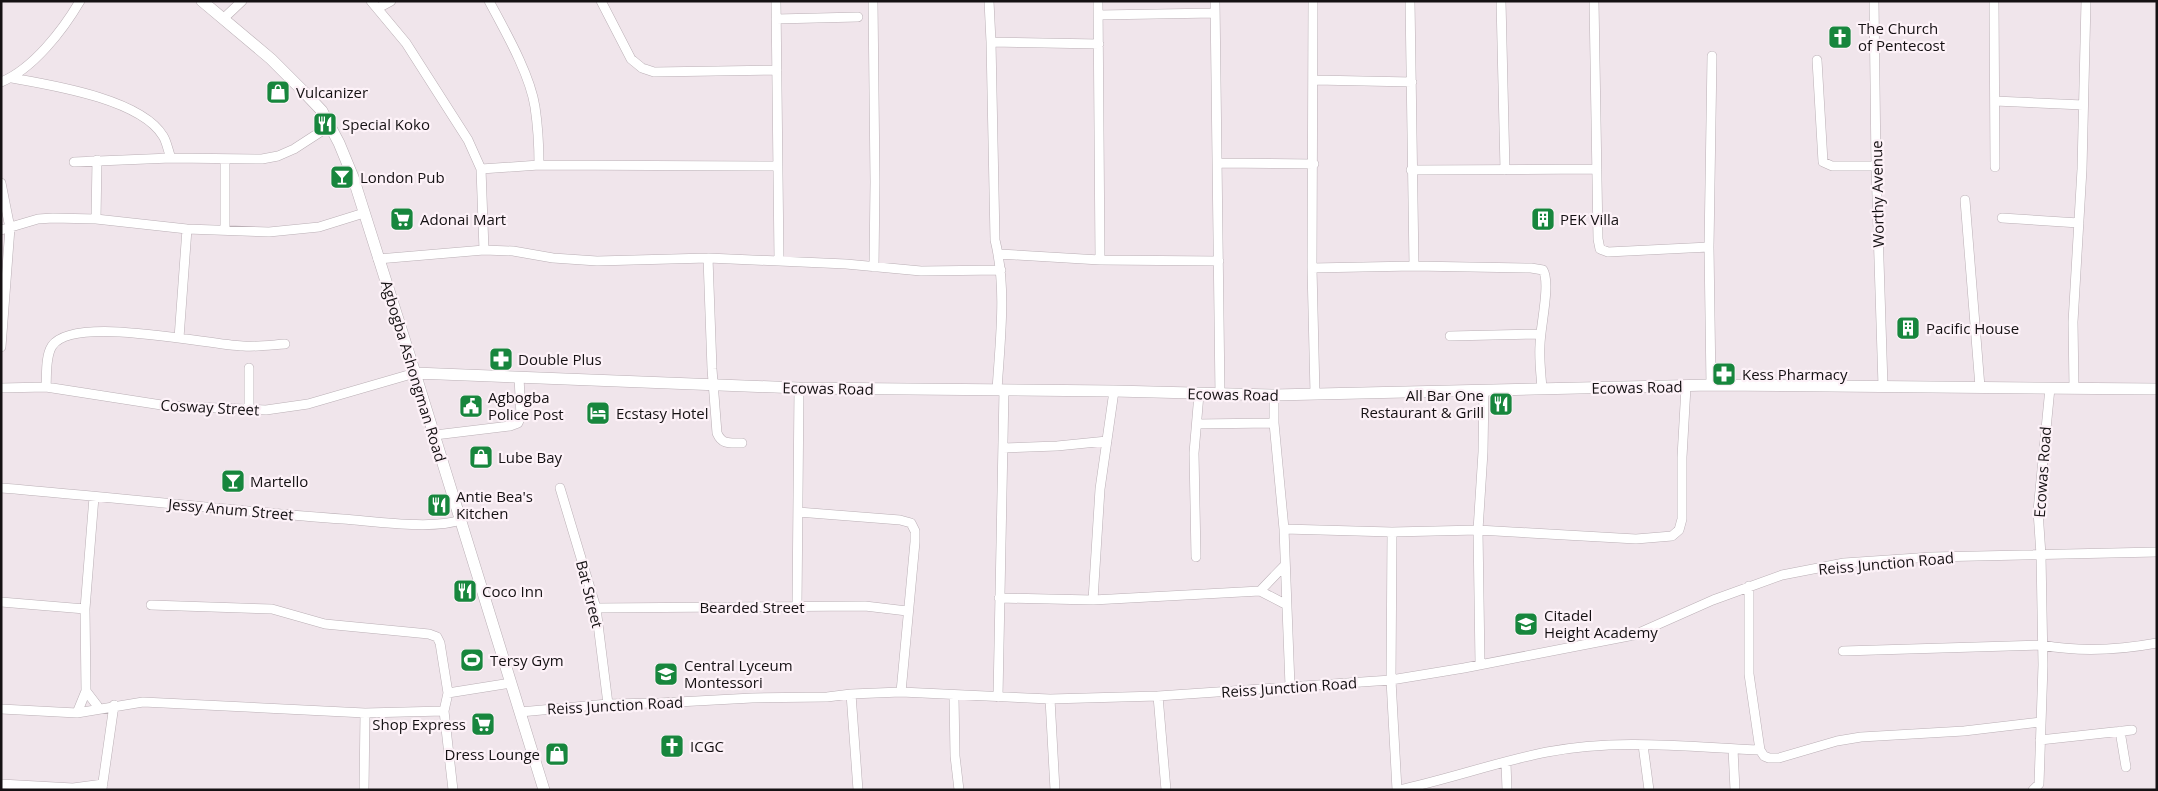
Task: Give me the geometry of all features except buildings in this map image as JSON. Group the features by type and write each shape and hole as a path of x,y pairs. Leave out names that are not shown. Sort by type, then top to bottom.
{"street":[{"path":"1,82 12,78 44,48 67,22 80,1"},
{"name":"Agbogba Ashongman Road","path":"202,1 224,18 289,77 322,111 331,125 347,160 544,790"},
{"path":"224,18 242,1"},
{"path":"392,1 374,5 411,51 468,140 481,169 484,250"},
{"path":"489,1 528,81 535,106 539,138 539,165"},
{"path":"601,1 631,59 642,68 654,72 776,70"},
{"path":"776,1 779,260"},
{"path":"873,1 874,266"},
{"path":"988,1 991,42 995,240 1001,270 1000,390 1003,448 998,697"},
{"path":"1098,1 1100,260"},
{"path":"1215,1 1220,395"},
{"path":"1314,1 1312,268 1315,394"},
{"path":"1410,1 1412,82 1411,170 1414,266"},
{"path":"1501,1 1505,170"},
{"path":"1594,1 1598,239 1600,249 1608,252 1709,247"},
{"name":"Worthy Avenue","path":"1874,1 1876,166 1883,386"},
{"path":"1994,1 1995,167"},
{"path":"2074,388 2073,322 2079,223 2086,1"},
{"path":"1099,15 1215,13"},
{"path":"776,19 858,17"},
{"path":"991,42 1099,44"},
{"path":"1711,385 1709,247 1712,56"},
{"path":"1817,60 1822,162 1832,166 1876,166"},
{"path":"12,78 67,88 133,110 154,125 163,136 171,158"},
{"path":"1314,80 1412,82"},
{"path":"1995,101 2083,105"},
{"path":"74,162 171,158 262,159 278,156 294,149 331,125"},
{"path":"225,159 226,230"},
{"path":"96,219 97,160"},
{"path":"1218,163 1314,164"},
{"path":"481,169 539,165 778,166"},
{"path":"1411,170 1597,169"},
{"path":"1,183 5,229 1,346"},
{"path":"1965,200 1980,387"},
{"path":"5,229 38,219 96,219 186,229 269,232 319,227 364,213"},
{"path":"2002,218 2079,223"},
{"path":"179,338 186,229"},
{"path":"378,259 484,250 513,250 554,258 597,261 708,258 779,260 921,271 1001,270"},
{"path":"998,254 1100,260 1219,261"},
{"path":"708,258 717,433 720,440 724,443 742,443"},
{"path":"1312,268 1414,266 1531,268 1543,270 1545,273 1546,290 1540,334 1542,389"},
{"path":"46,387 48,357 52,345 64,338 89,333 118,332 243,346 285,344"},
{"path":"1450,336 1540,334"},
{"path":"249,368 249,409"},
{"name":"Ecowas Road","path":"415,373 799,388 1114,391 1220,395 1711,385 2157,389"},
{"name":"Cosway Street","path":"1,388 46,387 168,406 266,410 308,404 415,373"},
{"path":"434,435 510,426 518,423 521,416 519,377"},
{"path":"1284,529 1392,532 1478,530 1636,539 1672,536 1679,530 1682,519 1683,434 1686,387"},
{"path":"797,606 799,388"},
{"name":"Ecowas Road","path":"2033,790 2039,784 2043,665 2041,555 2038,511 2050,388"},
{"path":"1480,664 1478,530 1484,452 1484,390"},
{"path":"1093,600 1100,489 1114,391"},
{"path":"1196,557 1194,452 1199,394"},
{"path":"1274,395 1274,423 1284,529 1290,686"},
{"path":"1197,424 1274,423"},
{"path":"1003,448 1107,441"},
{"name":"Jessy Anum Street","path":"1,488 385,522 444,524 460,520"},
{"name":"Bat Street","path":"560,488 596,608 608,704"},
{"path":"77,713 86,691 85,609 94,497"},
{"path":"798,512 900,520 911,523 915,531 915,542 907,611 901,692"},
{"path":"1392,532 1391,680 1398,790 1548,752 1592,747 1643,745 1760,750"},
{"name":"Reiss Junction Road","path":"520,712 608,704 752,698 827,698 851,694 901,692 954,696 1050,699 1158,696 1391,680 1634,635 1713,600 1782,574 1844,563 1932,557 2157,552"},
{"path":"1260,591 1285,565"},
{"path":"1749,586 1749,674 1760,750 1764,756 1779,758 1837,741 1861,737 1964,731 2041,722"},
{"path":"999,598 1093,600 1260,591 1287,605"},
{"path":"1,602 85,609"},
{"path":"151,606 272,608 325,624 429,634 437,637 440,643 448,693 444,710 453,790"},
{"name":"Bearded Street","path":"596,608 879,606 907,611"},
{"path":"1843,651 2042,644 2060,648 2130,648 2157,643"},
{"path":"448,693 511,683"},
{"path":"86,691 99,708"},
{"path":"851,694 858,790"},
{"path":"954,696 954,756 959,790"},
{"path":"1158,696 1166,790"},
{"path":"1050,699 1055,790"},
{"path":"1,709 77,713 114,705 143,702 365,713 444,710"},
{"path":"1,784 74,789 102,787 114,705"},
{"path":"364,790 365,713"},
{"path":"2040,740 2132,730"},
{"path":"2120,731 2126,767"},
{"path":"1643,745 1650,790"},
{"path":"1732,749 1735,790"},
{"path":"1506,763 1508,790"}],"place":[{"name":"The Church of Pentecost","path":"1840,37"},
{"name":"Vulcanizer","path":"278,92"},
{"name":"Special Koko","path":"325,124"},
{"name":"London Pub","path":"342,177"},
{"name":"Adonai Mart","path":"402,219"},
{"name":"PEK Villa","path":"1543,219"},
{"name":"Pacific House","path":"1908,328"},
{"name":"Double Plus","path":"501,359"},
{"name":"Kess Pharmacy","path":"1724,374"},
{"name":"All Bar One Restaurant & Grill","path":"1501,404"},
{"name":"Agbogba Police Post","path":"471,406"},
{"name":"Ecstasy Hotel","path":"598,413"},
{"name":"Lube Bay","path":"481,457"},
{"name":"Martello","path":"233,481"},
{"name":"Antie Bea's Kitchen","path":"439,505"},
{"name":"Coco Inn","path":"465,591"},
{"name":"Citadel Height Academy","path":"1526,624"},
{"name":"Tersy Gym","path":"472,660"},
{"name":"Central Lyceum Montessori","path":"666,674"},
{"name":"Shop Express","path":"483,724"},
{"name":"ICGC","path":"672,746"},
{"name":"Dress Lounge","path":"557,754"}]}
